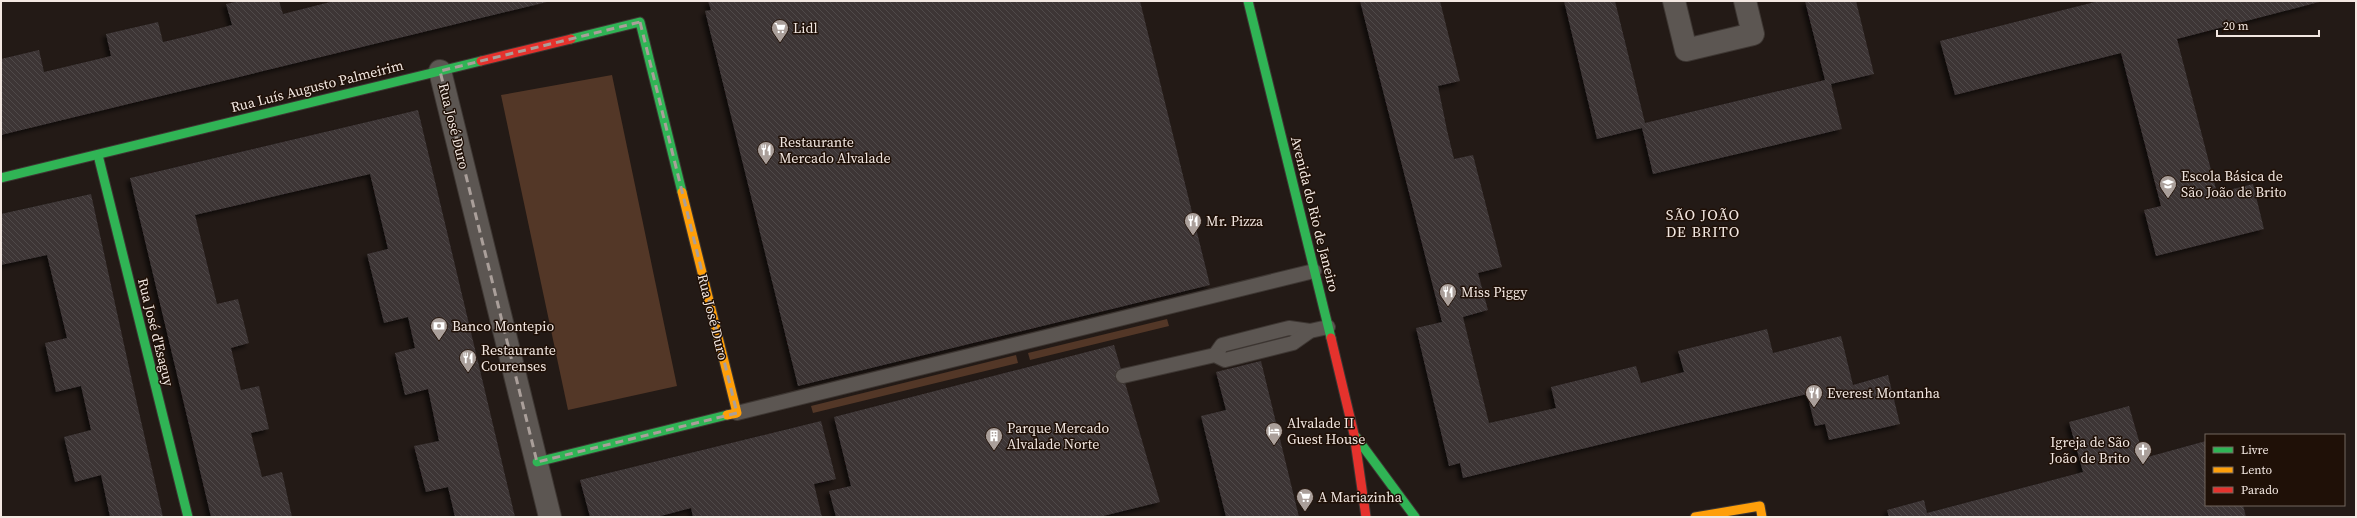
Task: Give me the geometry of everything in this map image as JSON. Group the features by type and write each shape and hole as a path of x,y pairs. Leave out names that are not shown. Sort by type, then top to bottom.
{"street":[{"name":"Avenida do Rio de Janeiro","path":"1248,1 1354,434 1366,517"},
{"path":"1674,1 1686,50 1753,34 1745,1"},
{"name":"Rua Luís Augusto Palmeirim","path":"1,178 640,22"},
{"name":"Rua José Duro","path":"640,22 737,413"},
{"name":"Rua José Duro","path":"440,71 550,517"},
{"name":"Rua José d'Esaguy","path":"98,155 188,517"},
{"path":"537,462 737,413"},
{"name":"Avenida do Rio de Janeiro","path":"1354,434 1415,517"},
{"path":"1695,517 1760,506 1762,517"}],"lane":[{"path":"737,413 1314,271"},
{"path":"1123,376 1216,354 1222,345 1289,328 1310,331 1328,327"}],"highlighted area":[{"path":"640,22 737,413 537,462 440,71"}],"shaded area":[{"path":"612,75 677,386 568,410 501,95"},
{"path":"1167,319 1169,326 1030,360 1028,353"},
{"path":"1016,355 1018,363 813,413 811,406"}],"building":[{"path":"240,1 279,1 283,14 334,1 547,2 1,135 1,59 39,50 44,72 111,56 106,34 158,22 163,42 197,34 232,25 226,4"},
{"path":"708,1 1140,1 1210,285 798,386 705,11 711,10"},
{"path":"1360,1 1440,1 1460,81 1438,86 1447,130 1454,159 1473,155 1502,267 1478,273 1488,310 1463,317 1489,423 1556,408 1551,387 1636,366 1641,383 1684,372 1678,351 1767,329 1773,353 1841,336 1853,385 1888,375 1900,424 1829,440 1825,424 1815,426 1807,394 1463,478 1460,463 1449,466 1416,328 1442,322"},
{"path":"1564,1 1615,1 1645,123 1825,80 1805,1 1856,1 1874,74 1831,84 1842,129 1653,174 1642,128 1597,139"},
{"path":"2099,1 2323,1 2177,39 2217,193 2253,184 2264,229 2156,256 2144,210 2161,206 2121,53 1955,95 1940,41"},
{"path":"418,110 515,517 455,517 448,487 426,492 414,446 439,441 428,389 405,395 395,353 415,348 408,317 384,323 367,254 388,249 370,174 195,215 217,304 238,299 249,343 231,348 241,390 259,386 269,429 251,433 262,477 282,472 292,517 211,517 130,178"},
{"path":"91,194 163,517 110,517 101,475 75,482 64,437 91,430 81,386 56,392 45,343 67,338 47,255 1,265 1,214"},
{"name":"Parque Mercado Alvalade Norte","path":"1114,345 1160,502 1099,517 836,517 829,491 851,486 834,417"},
{"path":"1261,361 1299,517 1226,517 1201,416 1226,410 1216,372"},
{"name":"Igreja de São João de Brito","path":"2129,406 2144,458 2205,441 2205,506 2243,506 2246,517 1889,517 1887,510 1924,500 1927,513 2083,472 2069,422"},
{"path":"821,421 836,479 814,484 822,517 693,517 691,508 657,517 590,517 580,480"}],"traffic: fast":[{"path":"1248,1 1331,338"},
{"path":"571,39 640,22 682,192"},
{"path":"1,178 481,61"},
{"path":"98,155 188,517"},
{"path":"537,462 727,415"},
{"path":"1356,437 1415,517"}],"traffic: slow":[{"path":"682,192 737,413 727,415"},
{"path":"1695,517 1760,506 1762,517"}],"traffic: jam":[{"path":"481,61 571,39"},
{"path":"1331,338 1354,434 1366,517"}],"place":[{"name":"Lidl","path":"780,43"},
{"name":"Restaurante Mercado Alvalade","path":"766,165"},
{"name":"Escola Básica de São João de Brito","path":"2168,199"},
{"name":"Mr. Pizza","path":"1193,236"},
{"name":"Miss Piggy","path":"1448,307"},
{"name":"Banco Montepio","path":"439,341"},
{"name":"Restaurante Courenses","path":"468,373"},
{"name":"Everest Montanha","path":"1814,408"},
{"name":"Alvalade II Guest House","path":"1274,446"},
{"name":"Parque Mercado Alvalade Norte","path":"994,451"},
{"name":"Igreja de São João de Brito","path":"2143,465"},
{"name":"A Mariazinha","path":"1305,512"}],"district":[{"name":"SÃO JOÃO DE BRITO","path":"1703,224"}]}
